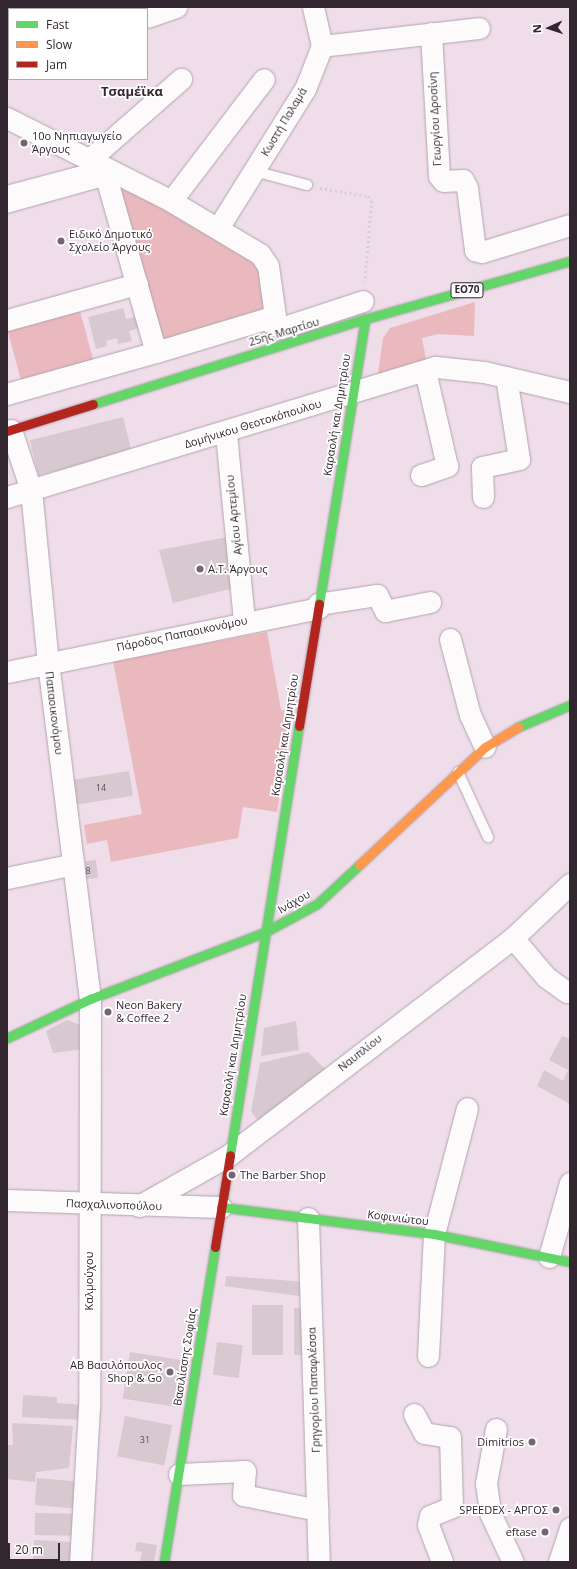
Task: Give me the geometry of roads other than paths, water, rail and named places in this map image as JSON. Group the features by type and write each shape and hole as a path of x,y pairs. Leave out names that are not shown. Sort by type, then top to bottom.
{"main road":[{"name":"25ης Μαρτίου","path":"8,427 364,310 570,261"},
{"name":"Καραολή και Δημητρίου","path":"229,1155 318,606 364,310"},
{"name":"Ινάχου","path":"7,1038 90,999 265,932 317,904 484,747 531,719 570,705"},
{"name":"Βασιλίσσης Σοφίας","path":"164,1562 229,1155"},
{"name":"Κοφινιώτου","path":"221,1207 434,1234 570,1262"}],"street":[{"path":"148,17 176,7"},
{"path":"313,7 322,46 479,28"},
{"name":"Γεωργίου Δροσίνη","path":"431,33 438,176 442,181 463,180 467,188 475,250 482,252 570,226"},
{"name":"Κωστή Παλαμά","path":"218,228 305,89 322,46"},
{"path":"7,196 101,169 181,79"},
{"path":"171,201 264,79"},
{"path":"7,118 101,169 171,201 260,254 268,266 270,317 281,328 364,310"},
{"path":"101,169 137,284 156,352"},
{"path":"7,320 137,284"},
{"path":"7,394 156,352 270,317"},
{"name":"Δομήνικου Θεοτοκόπουλου","path":"7,497 226,434 436,367 506,377 570,392"},
{"path":"420,475 447,466 425,371"},
{"path":"483,497 482,468 519,459 506,377"},
{"name":"Παπαοικονόμου","path":"8,427 31,490 48,662 90,999"},
{"name":"Αγίου Αρτεμίου","path":"226,434 244,620"},
{"name":"Πάροδος Παπαοικονόμου","path":"7,672 244,620 377,595 385,611 430,602"},
{"path":"450,639 470,715 484,747"},
{"path":"7,878 74,864"},
{"name":"Ναυπλίου","path":"139,1206 229,1155 513,938 570,884"},
{"path":"513,938 546,977 567,992"},
{"name":"Καλμούχου","path":"80,1562 89,1407 88,1204 90,999"},
{"path":"428,1356 434,1234 467,1108"},
{"path":"549,1258 570,1182"},
{"name":"Πασχαλινοπούλου","path":"7,1200 139,1206 221,1207"},
{"name":"Γρηγορίου Παπαφλέσσα","path":"308,1218 319,1562"},
{"path":"414,1414 424,1433 450,1437 452,1507 430,1516 428,1525 442,1562"},
{"path":"496,1429 486,1483 489,1506 513,1562"},
{"path":"179,1474 245,1471 243,1494 318,1510"},
{"path":"559,1562 570,1528"}],"lane":[{"path":"7,208 101,169"},
{"path":"254,171 307,185"},
{"path":"458,772 488,837"}],"place":[{"name":"10ο Νηπιαγωγείο Άργους","path":"24,143"},
{"name":"Ειδικό Δημοτικό Σχολείο Άργους","path":"61,241"},
{"name":"Α.Τ. Άργους","path":"200,569"},
{"name":"Neon Bakery & Coffee 2","path":"108,1012"},
{"name":"The Barber Shop","path":"232,1175"},
{"name":"ΑΒ Βασιλόπουλος Shop & Go","path":"170,1372"},
{"name":"Dimitrios","path":"532,1442"},
{"name":"SPEEDEX - ΑΡΓΟΣ","path":"556,1510"},
{"name":"eftase","path":"545,1532"}],"district":[{"name":"Τσαμέϊκα","path":"132,91"}]}
